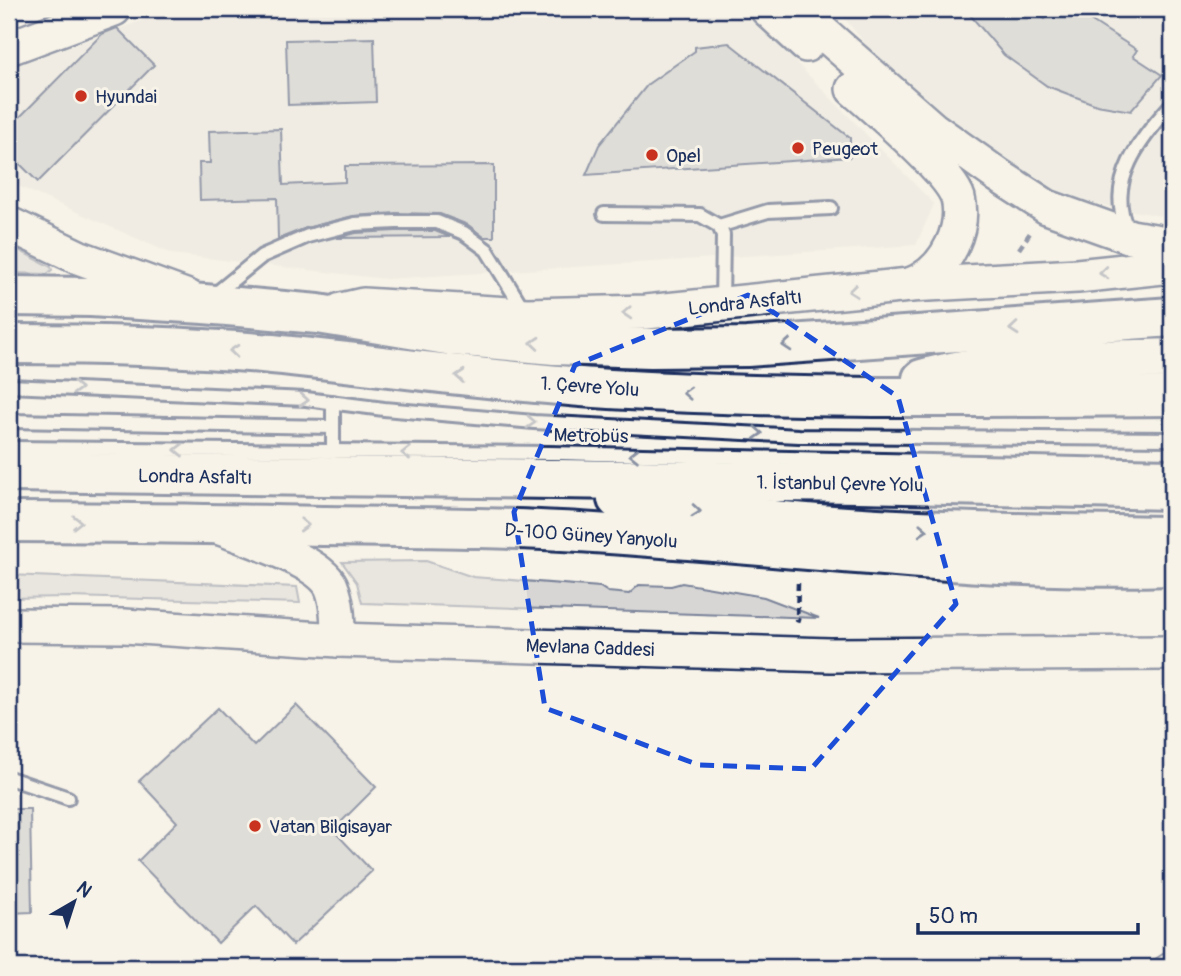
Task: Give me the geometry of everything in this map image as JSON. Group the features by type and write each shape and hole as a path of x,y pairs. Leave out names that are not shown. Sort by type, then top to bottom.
{"main road":[{"path":"9,48 114,9"},
{"path":"767,9 945,176 958,198 960,227 947,256 925,279 910,285"},
{"path":"796,9 933,129 1047,207 1131,237 1172,244"},
{"path":"9,224 78,257 204,304"},
{"name":"Londra Asfaltı","path":"318,314 363,305 527,315 646,312 910,285 1077,276 1172,266"},
{"path":"9,296 91,297 204,304 318,314 453,335 554,345 651,348 760,347 1172,317"},
{"name":"1. Çevre Yolu","path":"9,344 181,347 606,389 735,396 1172,396"},
{"path":"877,396 925,378 981,368 1172,358"},
{"name":"Londra Asfaltı","path":"9,472 386,479 508,478"},
{"path":"508,478 681,510 861,527 1048,535 1172,536"},
{"name":"1. İstanbul Çevre Yolu","path":"508,478 1172,490"},
{"name":"D-100 Güney Yanyolu","path":"9,522 206,522 580,532 799,551 1101,567 1172,566"},
{"path":"206,522 302,560 319,571 331,587 338,618 338,640"},
{"name":"Mevlana Caddesi","path":"9,625 124,626 338,640 800,654 1172,653"}],"lane":[{"path":"1131,237 1121,218 1120,186 1126,166 1133,153 1172,104"},
{"path":"719,226 768,211 831,208"},
{"path":"604,214 700,215 719,226 723,235 722,304"},
{"path":"204,304 262,256 308,236 355,224 437,222 464,233 487,250 527,315"},
{"path":"9,386 333,402 534,422 799,436 1172,439"},
{"path":"333,402 333,452"},
{"path":"9,421 333,427"},
{"name":"Metrobüs","path":"9,448 769,457 1172,466"},
{"path":"9,778 68,798"}],"path":[{"path":"1018,252 1047,207"},
{"path":"799,551 797,620 808,621"}],"highlighted area":[{"path":"748,295 898,397 956,604 811,769 699,765 545,708 514,512 575,365"}],"shaded area":[{"path":"174,9 744,9 934,204 916,245 386,279 172,254 9,182 9,68"},
{"path":"837,9 1172,9 1172,218 1063,198 893,78"},
{"path":"9,245 52,270 47,274 9,273"},
{"path":"426,561 473,577 600,587 608,592 629,594 639,585 671,586 682,583 764,597 819,618 362,603 357,583 342,562"},
{"path":"9,575 297,587 300,603 9,598"}],"building":[{"path":"965,9 1028,9 1045,19 1054,9 1073,9 1137,50 1133,56 1162,75 1131,111 1097,105 1047,86 1004,55"},
{"name":"Hyundai","path":"117,28 154,65 38,182 9,153 9,128 102,34"},
{"path":"374,38 376,102 288,105 286,40"},
{"path":"729,43 850,138 850,157 586,175 599,145 648,84 695,51 695,47"},
{"path":"281,129 283,185 345,182 345,166 494,165 494,237 484,237 468,225 440,214 396,213 353,216 306,228 278,239 277,198 200,200 199,163 210,163 209,131"},
{"path":"435,231 450,237 337,238 356,233"},
{"name":"Vatan Bilgisayar","path":"296,705 376,787 333,830 372,871 293,945 256,906 218,943 138,861 177,822 139,781 218,708 254,746"},
{"path":"9,809 30,809 32,912 9,913"}],"tram line":[{"path":"1143,967 1172,948"}],"place":[{"name":"Hyundai","path":"81,96"},
{"name":"Peugeot","path":"798,148"},
{"name":"Opel","path":"652,155"},
{"name":"Vatan Bilgisayar","path":"255,826"}]}
